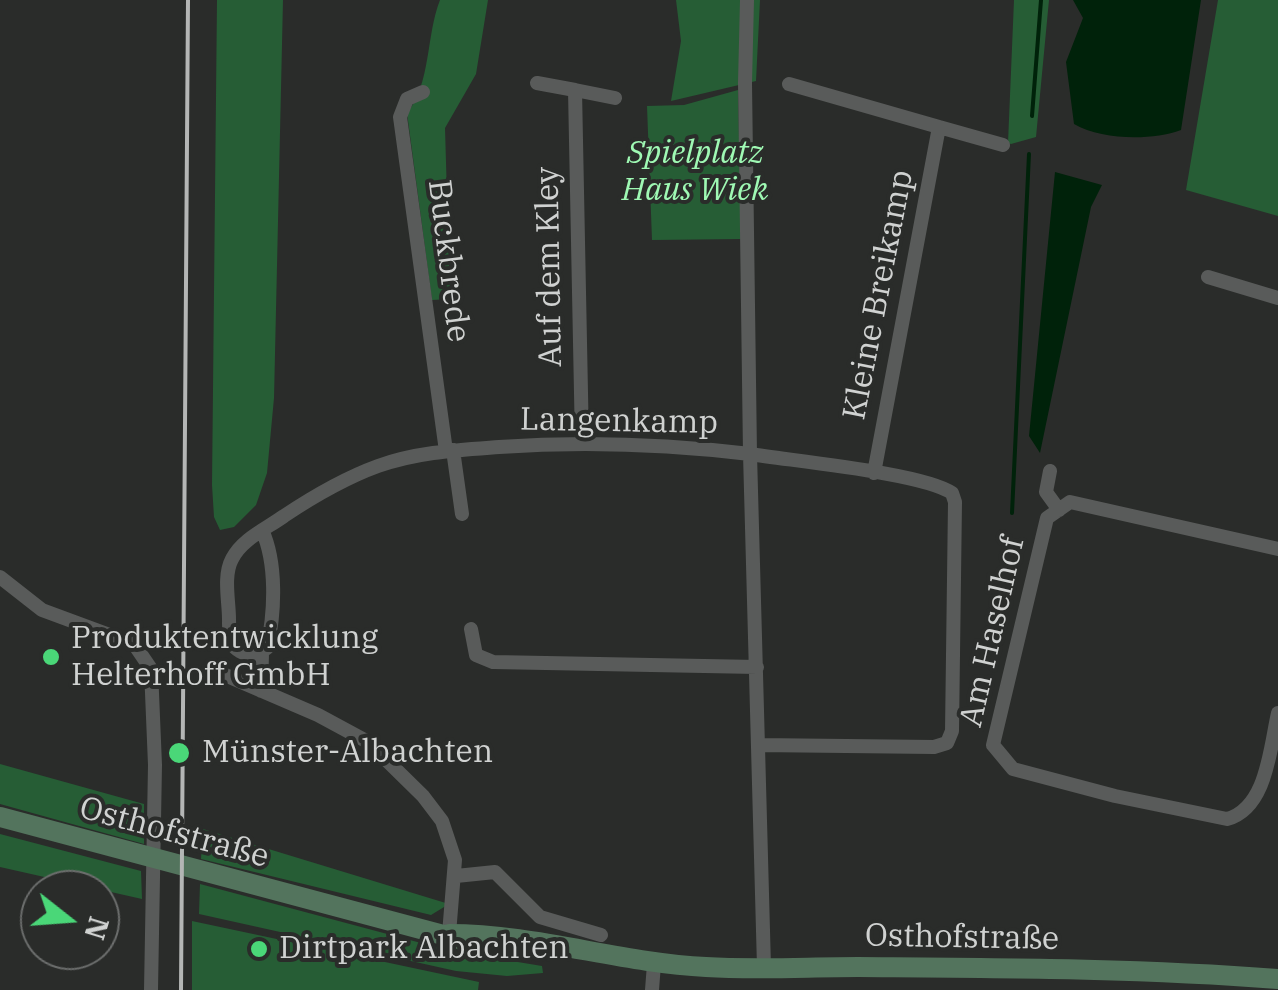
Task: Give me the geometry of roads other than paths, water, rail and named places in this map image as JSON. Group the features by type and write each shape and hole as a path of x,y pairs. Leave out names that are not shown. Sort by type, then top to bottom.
{"street":[{"path":"747,0 744,83 750,454 940,487 952,494 955,502 947,743 934,747 758,745"},
{"path":"537,83 615,98"},
{"path":"789,84 1003,145"},
{"name":"Auf dem Kley","path":"575,90 582,443"},
{"name":"Buckbrede","path":"423,92 406,99 400,116 450,450"},
{"name":"Kleine Breikamp","path":"874,473 938,128"},
{"path":"1208,277 1278,298"},
{"name":"Langenkamp","path":"262,654 237,652 229,641 228,575 233,557 262,530 347,479 381,465 450,450 582,443 750,454 764,966"},
{"path":"450,450 462,514"},
{"path":"1050,471 1046,492 1058,510"},
{"name":"Am Haselhof","path":"1278,549 1070,502 1058,510 1047,518 992,746 1013,770 1227,819 1238,816 1254,800 1278,714"},
{"path":"261,691 262,654 270,636 272,565 262,530"},
{"path":"0,577 42,610 134,644 151,669 151,990"},
{"path":"471,629 476,655 494,662 756,667"},
{"path":"225,675 368,742 423,796 451,841 456,876 449,934"},
{"name":"Osthofstraße","path":"0,817 449,934 480,934 616,953 650,963 1035,968 1278,979"},
{"path":"456,876 495,872 540,917 601,935"},
{"path":"650,963 652,990"}],"waterway":[{"path":"1032,116 1041,0"},
{"path":"1012,513 1029,154"}],"railway":[{"path":"181,990 188,0"}],"place":[{"name":"Produktentwicklung Helterhoff GmbH","path":"51,657"},
{"name":"Münster-Albachten","path":"179,753"},
{"name":"Dirtpark Albachten","path":"259,949"}],"park label":[{"name":"Spielplatz Haus Wiek","path":"695,172"}]}
